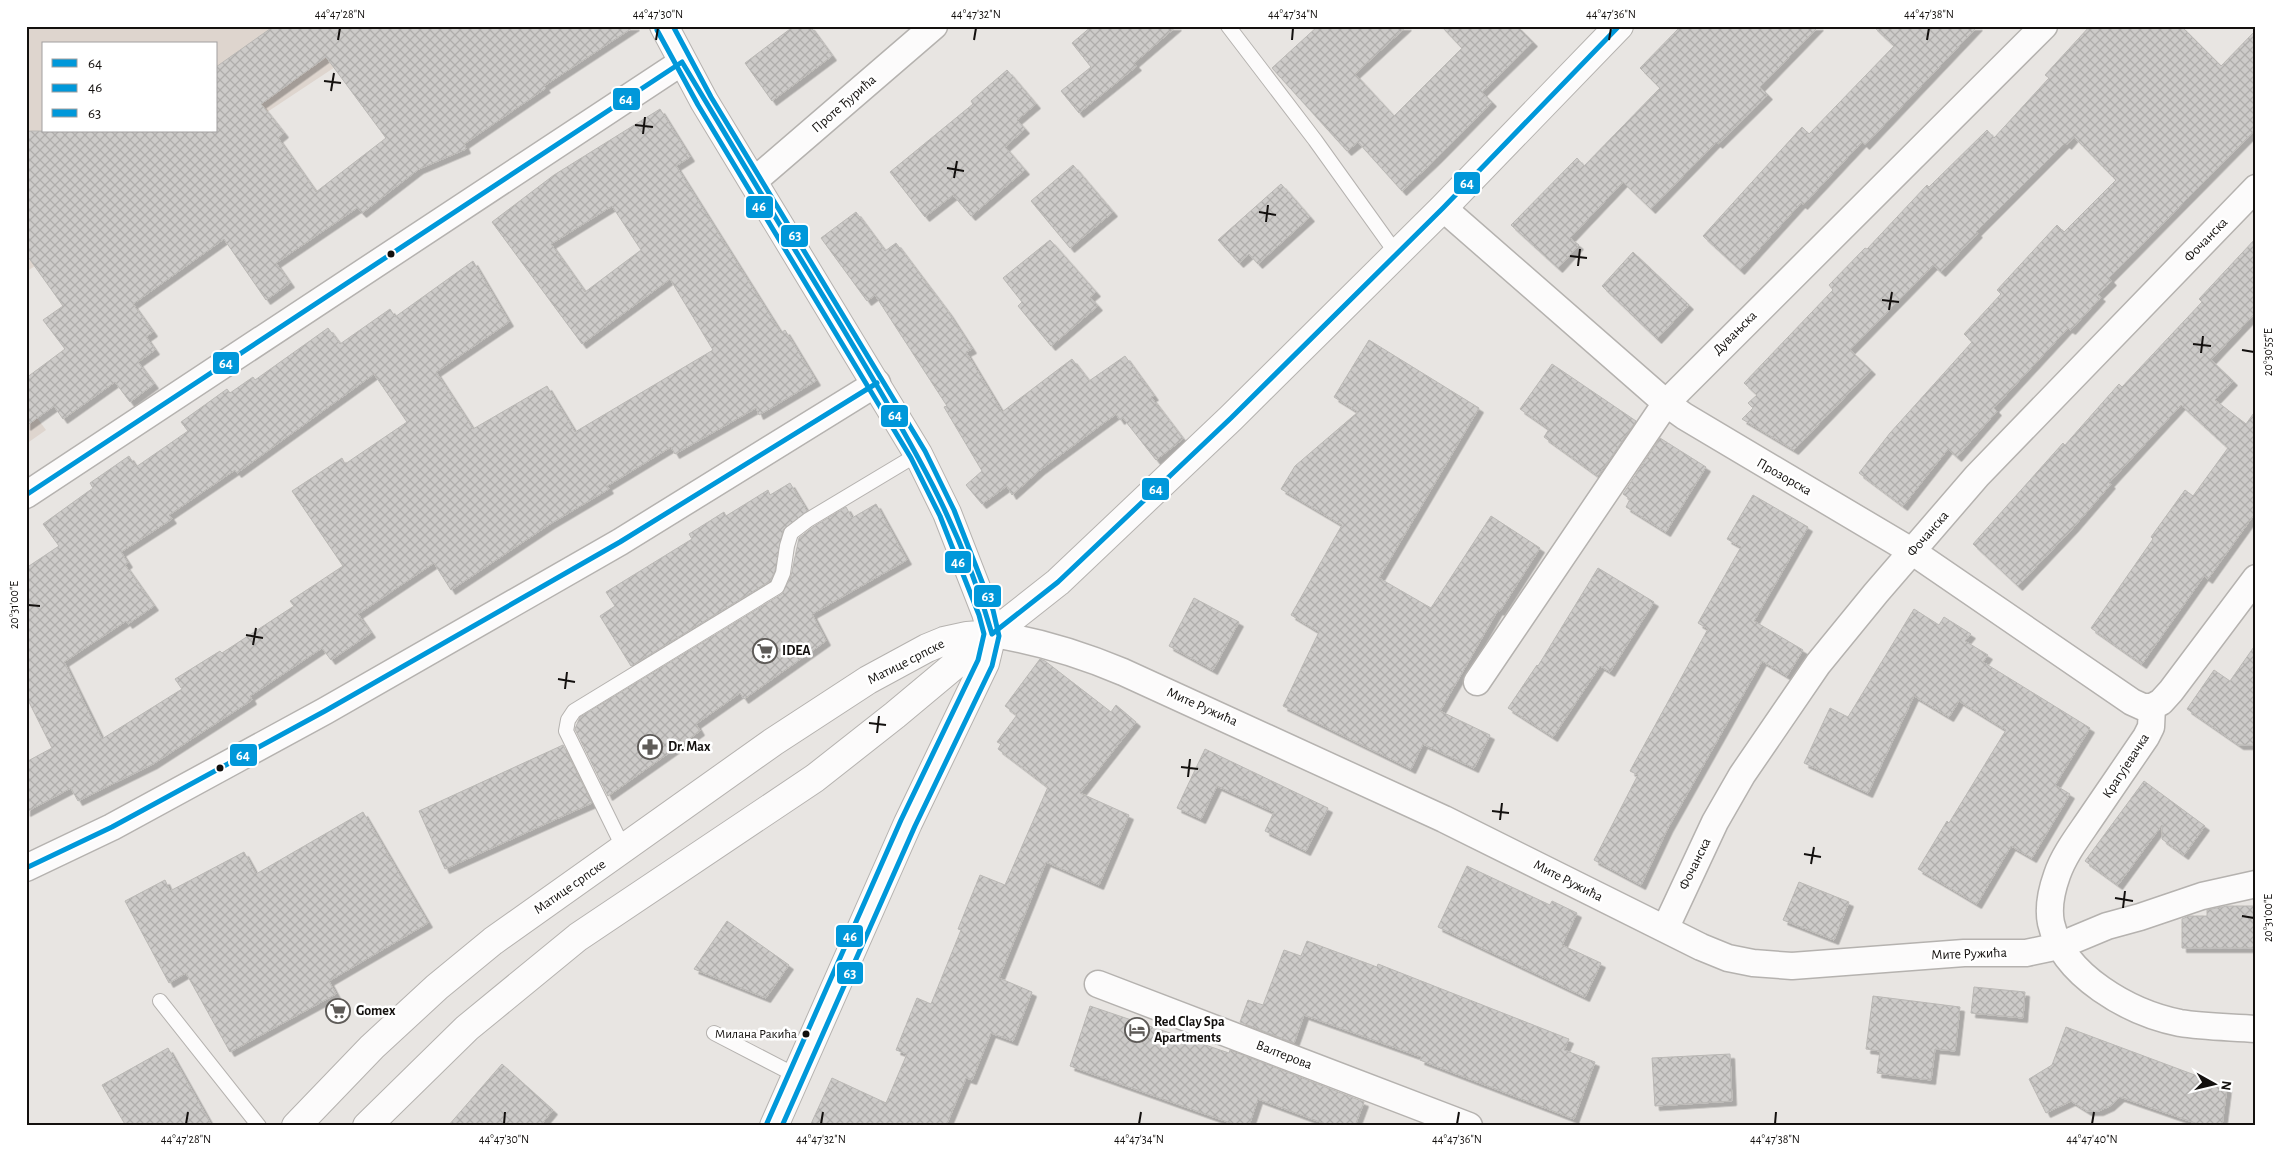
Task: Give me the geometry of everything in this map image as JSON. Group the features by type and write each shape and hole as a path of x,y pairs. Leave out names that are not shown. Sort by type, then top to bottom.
{"main road":[{"path":"664,26 682,62 918,454 939,496 963,553 982,600 992,634 985,662 908,824 774,1126"},
{"path":"992,634 1058,582 1230,418 1443,208 1619,26"},
{"name":"Матице српске","path":"296,1126 349,1070 437,987 493,941 773,742 868,680 944,641 967,636 992,634"},
{"name":"Матице српске","path":"367,1126 467,1028 578,937 815,778 896,715 992,634"}],"street":[{"name":"Проте Ђурића","path":"754,181 934,26"},
{"name":"Дувањска","path":"1477,682 1666,403 2044,26"},
{"path":"26,495 682,62"},
{"name":"Фочанска","path":"1665,930 1715,822 1742,775 1818,664 1876,593 1977,476 2256,188"},
{"name":"Прозорска","path":"1443,208 1666,403 1713,435 1913,552 2132,702 2143,707 2152,707"},
{"path":"26,868 112,827 325,711 620,542 877,383"},
{"path":"2152,707 2161,702 2171,691 2256,578"},
{"name":"Мите Ружића","path":"992,634 1053,646 1080,654 1123,672 1444,819 1665,930 1728,958 1753,963 1792,966 1964,953 2026,953 2059,946 2107,926 2202,896 2256,884"},
{"name":"Крагујевачка","path":"2059,946 2050,916 2058,874 2082,831 2146,737 2151,727 2152,707"},
{"path":"2059,946 2071,964 2086,978 2131,1006 2181,1023 2256,1029"},
{"name":"Валтерова","path":"1098,984 1470,1126"}],"lane":[{"path":"1228,26 1315,140 1396,253"},
{"path":"624,849 566,731 568,720 574,711 777,587 783,574 786,546 791,533 808,520 918,454"},
{"path":"160,1001 259,1126"},
{"path":"714,1033 797,1076"}],"shaded area":[{"path":"26,26 397,26 26,272"},
{"path":"26,403 46,430 26,444"}],"building":[{"path":"274,26 635,26 544,86 546,88 464,144 466,149 419,169 362,213 357,208 276,263 290,283 266,300 224,239 133,304 153,332 146,337 155,350 138,362 154,384 130,402 115,382 63,419 54,406 26,426 26,378 65,349 43,320 63,306 26,254 26,131 218,132 218,66","holes":["326,57 386,138 316,192 278,138 284,133 261,104"]},
{"path":"794,26 810,26 832,56 772,101 745,63"},
{"path":"1092,26 1177,26 1134,63 1137,66 1079,113 1061,91 1091,67 1072,43"},
{"path":"1318,26 1407,26 1355,74 1394,116 1462,48 1441,26 1517,26 1533,42 1482,92 1492,102 1402,191 1358,142 1347,151 1272,68"},
{"path":"1681,26 1819,26 1760,87 1768,95 1718,144 1716,142 1651,209 1623,182 1570,238 1579,245 1558,268 1511,225 1577,158 1584,166 1660,88 1640,68"},
{"path":"1873,26 1978,26 1865,145 1862,142 1803,205 1801,203 1740,270 1703,236 1802,127 1809,134 1894,46"},
{"path":"2090,26 2181,26 2221,66 2256,30 2256,129 2109,278 2112,281 2098,295 2101,297 2071,330 2068,328 1994,408 1997,411 1957,457 1948,449 1903,506 1859,473 1890,433 1972,342 1964,334 2001,294 1997,290 2057,225 2064,232 2116,180 2074,137 2067,145 2065,143 1976,232 1978,233 1941,272 1933,265 1850,350 1871,370 1794,450 1742,419 1753,408 1748,403 1757,395 1744,383 1833,290 1829,285 1865,248 1867,249 1927,185 1929,187 1987,130 1994,138 2049,78 2045,75"},
{"path":"1007,70 1036,104 1017,120 1025,129 1005,147 1025,170 971,216 953,195 925,217 890,172 973,104 971,101"},
{"path":"660,109 690,157 676,166 781,333 785,330 816,381 759,415 756,408 675,454 671,447 607,486 609,489 550,524 451,590 434,563 358,614 371,633 331,660 322,648 250,696 252,700 153,764 78,801 71,788 26,812 26,762 52,748 26,696 26,568 59,546 43,524 93,488 90,483 129,456 136,467 188,431 181,422 227,389 230,393 253,377 255,380 328,328 340,344 390,309 395,317 473,261 509,322 436,372 473,429 547,386 575,432 713,350 670,279 582,344 492,222 554,175","holes":["612,206 641,250 585,292 551,244","374,374 407,422 345,464 342,458 292,491 343,566 290,601 294,606 222,653 220,651 175,679 182,689 102,739 64,662 126,621 128,624 154,606 125,565 128,563 121,552 172,519 169,515 235,470 237,473"]},
{"path":"1073,165 1113,212 1070,248 1031,201"},
{"path":"1281,184 1310,217 1258,264 1249,254 1239,263 1218,240"},
{"path":"856,212 885,251 896,243 948,312 972,349 966,352 1002,412 1072,359 1089,381 1125,356 1154,396 1151,397 1183,439 1156,460 1123,418 1120,420 1116,414 1040,470 1012,495 1007,486 982,504 966,485 982,471 944,407 947,406 875,295 867,301 821,238"},
{"path":"2256,238 2256,312 2211,360 2233,381 2215,400 2246,424 2256,410 2256,512 2208,579 2204,576 2142,664 2091,628 2153,539 2151,537 2185,490 2193,496 2228,448 2181,405 2109,483 2111,484 2073,528 2018,586 1973,544 2063,443 2065,445 2119,384 2122,387 2202,302 2199,299"},
{"path":"1050,240 1096,292 1090,297 1098,306 1051,346 1018,306 1022,302 1003,278"},
{"path":"1633,252 1689,305 1657,339 1602,286"},
{"path":"1369,340 1479,408 1379,578 1431,608 1491,516 1540,548 1500,611 1498,610 1440,711 1490,735 1474,768 1423,744 1411,769 1283,706 1319,632 1291,615 1342,525 1281,489 1295,466 1358,412 1334,397"},
{"path":"1552,364 1636,421 1598,476 1544,437 1549,429 1520,409"},
{"path":"1660,438 1706,467 1666,532 1626,507 1630,499 1623,494"},
{"path":"790,483 807,511 783,530 775,571 770,581 631,666 600,616 615,606 606,592 692,539 689,534 724,512 726,516 768,490 770,495"},
{"path":"1753,495 1808,527 1754,621 1803,650 1787,676 1762,661 1668,828 1641,885 1594,860 1638,775 1630,771 1708,629 1698,623 1741,547 1727,539"},
{"path":"876,504 907,560 812,614 826,641 744,699 740,693 696,724 700,731 608,796 575,729 580,717 782,594 791,576 799,538 846,507 852,518"},
{"path":"1598,568 1654,602 1610,672 1600,666 1553,737 1508,708 1538,666"},
{"path":"1194,598 1239,622 1213,670 1169,646"},
{"path":"1914,609 1939,625 1944,617 1971,634 1965,641 1988,655 1983,662 2090,728 2055,785 2070,794 2032,858 2011,846 1977,904 1918,869 1947,821 1949,823 2006,730 1959,701 1949,717 1914,696 1868,793 1804,763 1830,708 1848,717"},
{"path":"2256,644 2256,745 2239,745 2187,709 2214,670 2230,681"},
{"path":"1040,659 1111,712 1116,705 1136,722 1080,793 1129,815 1099,885 1046,862 999,978 1032,992 1013,1041 991,1033 972,1080 966,1078 946,1126 810,1126 832,1078 886,1103 907,1054 896,1050 917,998 931,1004 961,930 958,929 980,875 1005,885 1048,787 998,749 1001,744 997,742 1017,715 1005,706"},
{"path":"563,745 592,803 445,869 419,811"},
{"path":"1205,749 1328,808 1306,851 1265,831 1274,812 1217,786 1201,819 1177,808"},
{"path":"2144,781 2205,826 2184,855 2162,839 2162,825 2118,885 2085,861"},
{"path":"363,812 428,923 329,981 336,994 230,1052 186,973 169,983 125,901 165,880 170,891 244,852 256,874"},
{"path":"1467,866 1550,905 1552,901 1577,913 1562,945 1601,963 1585,997 1438,927"},
{"path":"1799,882 1849,902 1834,940 1783,920"},
{"path":"2227,906 2256,906 2256,948 2182,948 2182,919 2189,916 2207,916 2207,910"},
{"path":"727,921 789,965 766,998 694,969"},
{"path":"1307,941 1377,967 1378,964 1569,1039 1564,1050 1595,1062 1574,1119 1420,1060 1421,1057 1304,1015 1294,1043 1240,1022 1248,1000 1263,1005 1284,950 1301,956"},
{"path":"1974,987 2025,992 2023,1018 1971,1013"},
{"path":"1873,996 1960,1007 1955,1051 1935,1049 1931,1080 1877,1073 1880,1051 1866,1049"},
{"path":"1090,1006 1229,1053 1230,1050 1364,1102 1355,1126 1331,1126 1258,1099 1249,1126 1239,1126 1070,1066"},
{"path":"2066,1027 2227,1087 2222,1126 2204,1126 2120,1097 2110,1106 2099,1111 2087,1111 2071,1101 2046,1113 2029,1079 2052,1065"},
{"path":"168,1048 212,1126 126,1126 102,1085"},
{"path":"1730,1054 1732,1101 1655,1106 1652,1058"},
{"path":"502,1064 553,1110 540,1126 448,1126"}],"transit line":[{"name":"63","path":"673,26 711,97 925,451 954,510 993,610 999,636 992,666 915,826 782,1126"},
{"name":"64","path":"992,634 1058,582 1231,418 1443,208 1619,26"},
{"name":"46","path":"657,30 698,105 911,458 940,516 979,615 984,634 978,660 901,820 767,1123"},
{"name":"64","path":"26,495 682,62 908,438 928,475 963,551 979,592 992,634"},
{"name":"64","path":"26,868 112,827 325,711 620,542 877,383"}],"place":[{"name":"IDEA","path":"765,651"},
{"name":"Dr. Max","path":"650,747"},
{"name":"Gomex","path":"338,1011"},
{"name":"Red Clay Spa Apartments","path":"1137,1030"},
{"name":"Милана Ракића","path":"806,1034"}]}
